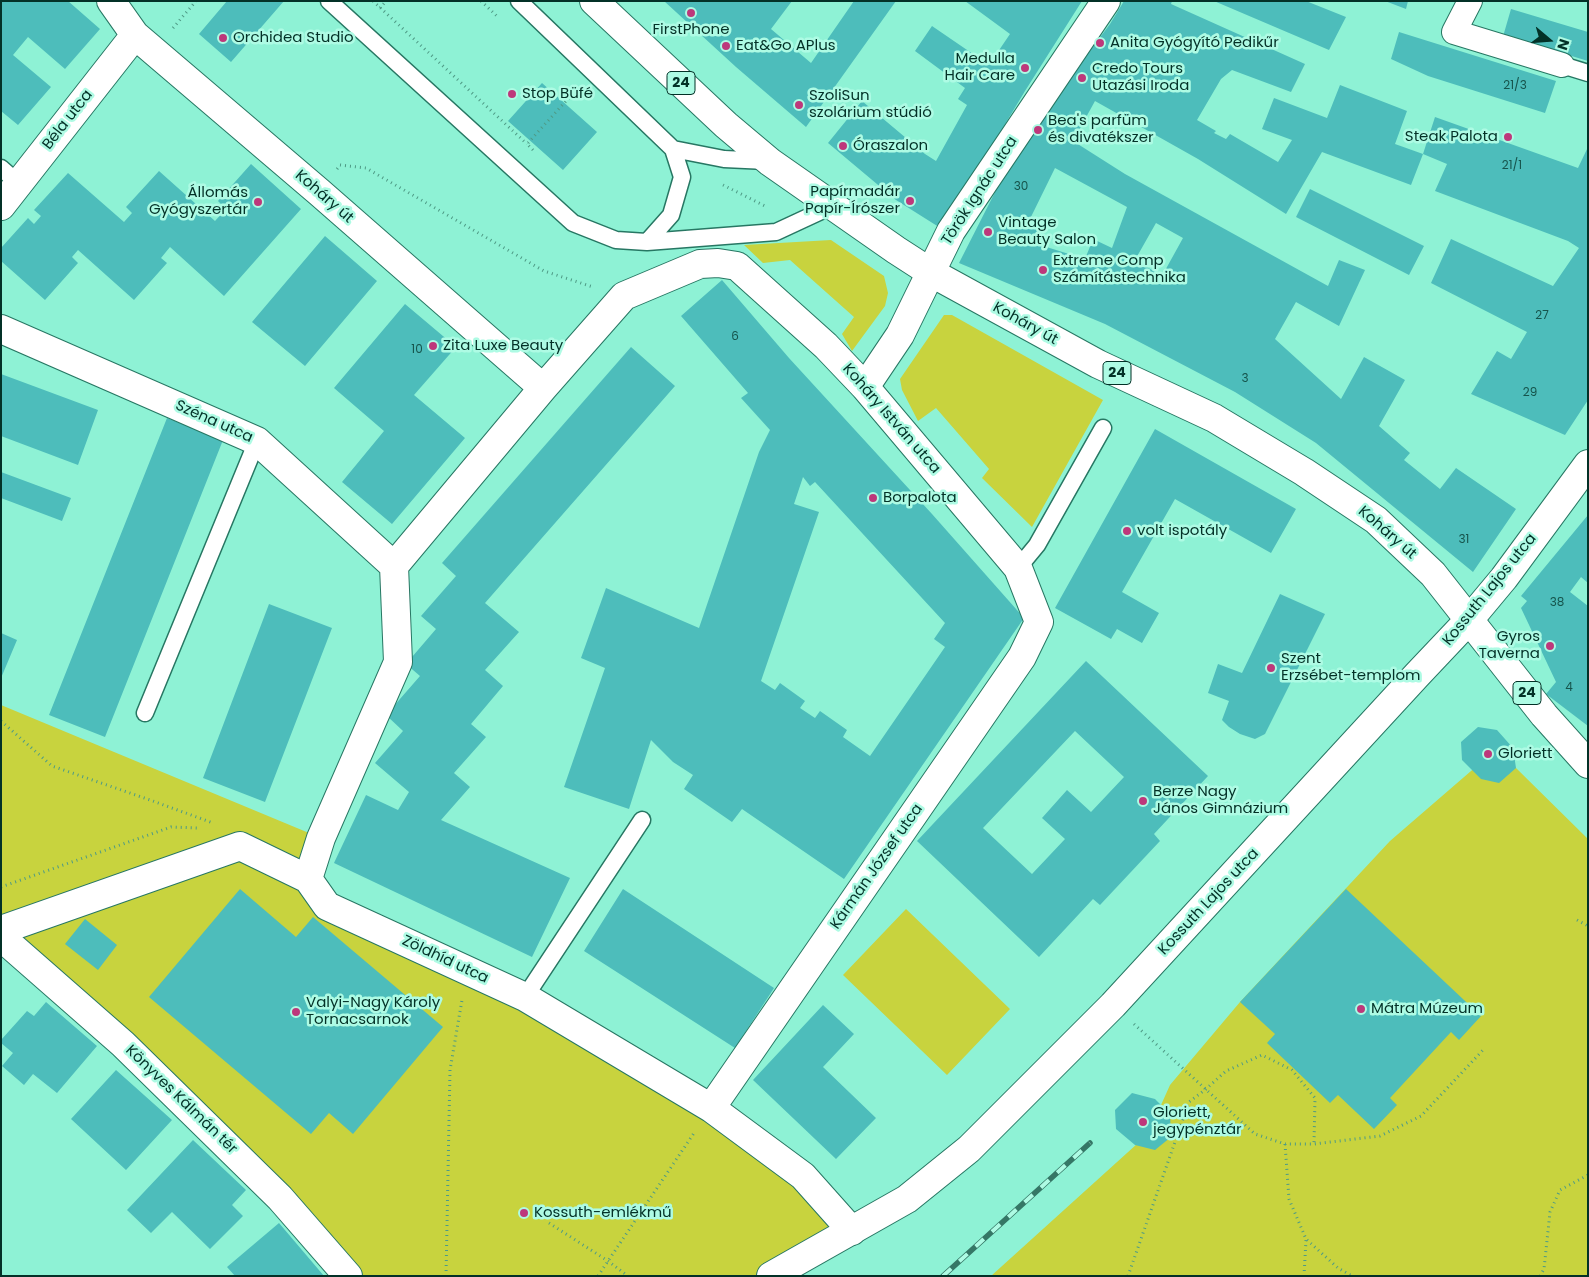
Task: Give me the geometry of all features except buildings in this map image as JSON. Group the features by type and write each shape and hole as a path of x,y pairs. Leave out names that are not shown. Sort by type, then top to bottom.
{"street":[{"name":"Koháry út","path":"112,1 135,35 319,192 542,388"},
{"name":"Koháry út","path":"594,1 726,125 770,162 832,206 930,272 1098,364 1214,418 1304,472 1376,520 1434,574 1469,620"},
{"name":"Török Ignác utca","path":"865,388 900,336 930,272 952,231 1106,1"},
{"path":"1470,1 1454,32 1562,65"},
{"name":"Béla utca","path":"1,206 10,176 135,35"},
{"name":"Koháry István utca","path":"624,296 700,264 718,263 737,266 826,346 865,388 1018,568 1039,622"},
{"path":"1,930 240,846 308,879 321,838 398,662 394,566 542,388 624,296"},
{"name":"Széna utca","path":"1,329 257,441 394,566"},
{"name":"Kossuth Lajos utca","path":"771,1276 907,1199 969,1149 1113,1006 1469,620 1504,578 1588,464"},
{"name":"24","path":"1469,620 1544,715 1588,764"},
{"name":"Kármán József utca","path":"711,1108 1022,657 1039,622"},
{"name":"Zöldhíd utca","path":"308,879 327,906 525,997 711,1108 803,1176 852,1231"},
{"name":"Könyves Kálmán tér","path":"1,937 130,1051 280,1198 348,1276"}],"lane":[{"path":"329,1 574,224 616,240 647,242 776,232 832,206"},
{"path":"519,1 673,149 682,177 671,215 647,242"},
{"path":"1562,65 1588,73"},
{"path":"673,149 724,159 770,162"},
{"path":"1018,568 1037,545 1103,428"},
{"path":"145,713 257,441"},
{"path":"525,997 642,820"}],"path":[{"path":"373,1 533,151"},
{"path":"380,8 386,1"},
{"path":"527,144 576,90"},
{"path":"319,192 340,165 366,168 544,271 624,296"},
{"path":"1,721 52,766 230,829 240,846"},
{"path":"1,886 171,827 201,828"},
{"path":"1577,920 1588,926"},
{"path":"446,1276 450,1070 475,973"},
{"path":"1113,1006 1254,1134 1285,1144 1314,1144 1380,1136 1421,1116 1484,1049"},
{"path":"1128,1276 1189,1102 1226,1071 1262,1055 1292,1070 1315,1098 1314,1144"},
{"path":"598,1276 711,1108"},
{"path":"1285,1144 1289,1200 1306,1239 1338,1268 1352,1276"},
{"path":"1540,1276 1544,1269 1550,1212 1560,1190 1588,1175"},
{"path":"549,1223 628,1276"},
{"path":"1304,1276 1306,1239"}],"green space":[{"path":"831,240 884,276 888,293 885,306 852,351 842,334 854,317 790,260 763,263 744,245"},
{"path":"944,315 952,315 1103,400 1032,527 982,478 989,469 936,408 918,421 902,390 900,379"},
{"path":"1,705 321,838 308,879 327,906 711,1108 852,1231 771,1276 348,1276 1,937"},
{"path":"1493,752 1516,768 1588,839 1588,1276 991,1276 1148,1134 1170,1085 1240,1002 1390,841"},
{"path":"906,909 1010,1009 947,1075 843,975"}],"railway":[{"path":"943,1276 1090,1143"}],"place":[{"name":"FirstPhone","path":"691,13"},
{"name":"Orchidea Studio","path":"223,38"},
{"name":"Anita Gyógyító Pedikűr","path":"1100,43"},
{"name":"Eat&Go APlus","path":"726,46"},
{"name":"Medulla Hair Care","path":"1025,68"},
{"name":"Credo Tours Utazási Iroda","path":"1082,78"},
{"name":"Stop Büfé","path":"512,94"},
{"name":"SzoliSun szolárium stúdió","path":"799,105"},
{"name":"Bea's parfüm és divatékszer","path":"1038,130"},
{"name":"Steak Palota","path":"1508,137"},
{"name":"Óraszalon","path":"843,146"},
{"name":"Papírmadár Papír-Írószer","path":"910,201"},
{"name":"Állomás Gyógyszertár","path":"258,202"},
{"name":"Vintage Beauty Salon","path":"988,232"},
{"name":"Extreme Comp Számítástechnika","path":"1043,270"},
{"name":"Zita Luxe Beauty","path":"433,346"},
{"name":"Borpalota","path":"873,498"},
{"name":"volt ispotály","path":"1127,531"},
{"name":"Gyros Taverna","path":"1550,646"},
{"name":"Szent Erzsébet-templom","path":"1271,668"},
{"name":"Gloriett","path":"1488,754"},
{"name":"Berze Nagy János Gimnázium","path":"1143,801"},
{"name":"Mátra Múzeum","path":"1361,1009"},
{"name":"Valyi-Nagy Károly Tornacsarnok","path":"296,1012"},
{"name":"Gloriett, jegypénztár","path":"1143,1122"},
{"name":"Kossuth-emlékmű","path":"524,1213"}]}
